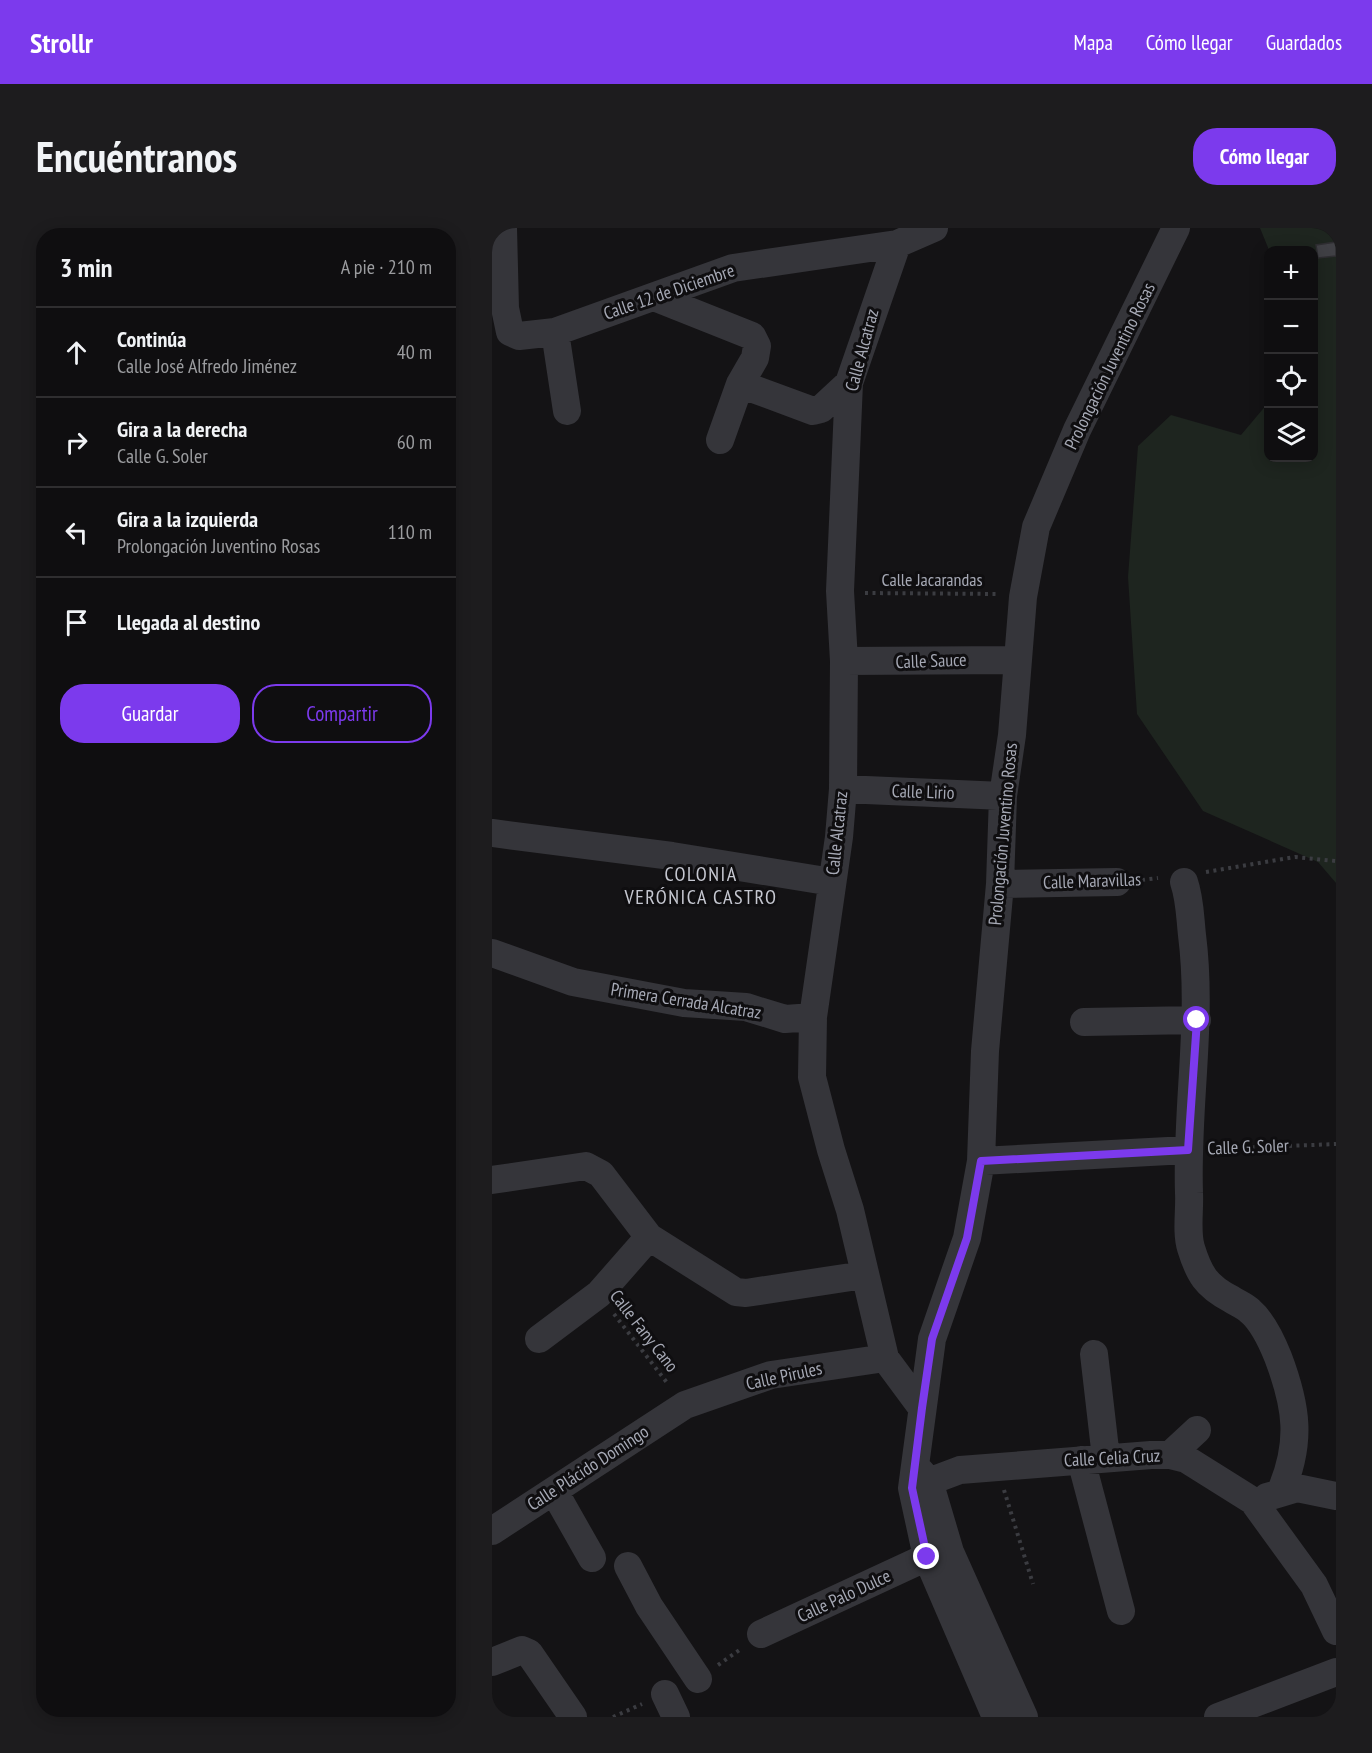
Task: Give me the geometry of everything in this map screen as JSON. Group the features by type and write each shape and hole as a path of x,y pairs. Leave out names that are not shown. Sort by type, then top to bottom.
{"street":[{"name":"Calle 12 de Diciembre","path":"503,228 504,288 510,332 519,336 555,332 733,268 897,244 934,228"},
{"name":"Prolongación Juventino Rosas","path":"996,1717 927,1557 919,1478 922,1408 932,1339 967,1238 981,1161 985,1051 1000,884 1003,796 1011,735 1023,597 1036,527 1077,430 1176,228"},
{"name":"Calle Alcatraz","path":"897,244 849,383 840,591 844,661 843,789 813,1017 812,1077 850,1210 885,1358 922,1408"},
{"path":"654,297 752,336 757,346 755,358 740,384 720,440"},
{"path":"555,332 567,411"},
{"path":"740,384 813,411 821,409 849,383"},
{"name":"Calle Sauce","path":"844,661 1018,660"},
{"name":"Calle Lirio","path":"843,789 1003,796"},
{"path":"492,833 672,856 832,882"},
{"name":"Calle Maravillas","path":"1000,884 1117,882"},
{"path":"1184,882 1195,960 1197,1020 1188,1150 1190,1245 1201,1274 1210,1287 1251,1311 1271,1340 1294,1404 1294,1446 1289,1472 1267,1497"},
{"name":"Primera Cerrada Alcatraz","path":"492,953 573,982 684,1003 746,1007 785,1019 813,1017"},
{"path":"1084,1022 1197,1020"},
{"name":"Calle G. Soler","path":"981,1161 1188,1150"},
{"path":"492,1180 586,1166 602,1174 649,1237 728,1288 746,1293 864,1275"},
{"path":"540,1339 599,1294 649,1237"},
{"path":"1094,1354 1094,1459 1120,1611"},
{"name":"Calle Pirules","path":"685,1405 771,1375 885,1358"},
{"name":"Calle Plácido Domingo","path":"492,1531 685,1405"},
{"path":"1170,1455 1197,1430"},
{"name":"Calle Celia Cruz","path":"919,1478 997,1465 1170,1455 1186,1459 1267,1497"},
{"name":"Prolongación Juventino Rosas","path":"919,1478 1024,1717"},
{"path":"1267,1497 1297,1488 1336,1496"},
{"path":"554,1491 592,1558"},
{"path":"1267,1497 1336,1631"},
{"name":"Calle Palo Dulce","path":"761,1634 927,1557"},
{"path":"628,1566 650,1606 698,1679"},
{"path":"492,1662 522,1650 529,1653 573,1717"},
{"path":"1218,1717 1336,1672"}],"path":[{"name":"Calle Jacarandas","path":"840,591 876,594 979,592 1023,597"},
{"path":"1184,882 1192,874 1295,857 1336,861"},
{"name":"Calle Maravillas","path":"1117,882 1176,877 1184,882"},
{"name":"Calle G. Soler","path":"1188,1150 1336,1144"},
{"name":"Calle Fany Cano","path":"599,1294 685,1405"},
{"path":"997,1465 1034,1584"}],"shaded area":[{"path":"1260,228 1336,228 1336,883 1318,862 1203,811 1137,714 1128,577 1138,446 1171,415 1241,435 1264,408 1264,462 1318,462 1318,246 1267,246"}],"building":[{"path":"1336,242 1336,256 1318,258 1318,246 1316,245"}],"district":[{"name":"COLONIA VERÓNICA CASTRO","path":"701,886"}],"route":[{"path":"927,1557 912,1488 922,1408 932,1339 952,1288 967,1238 981,1161 1188,1150 1197,1020"}]}
